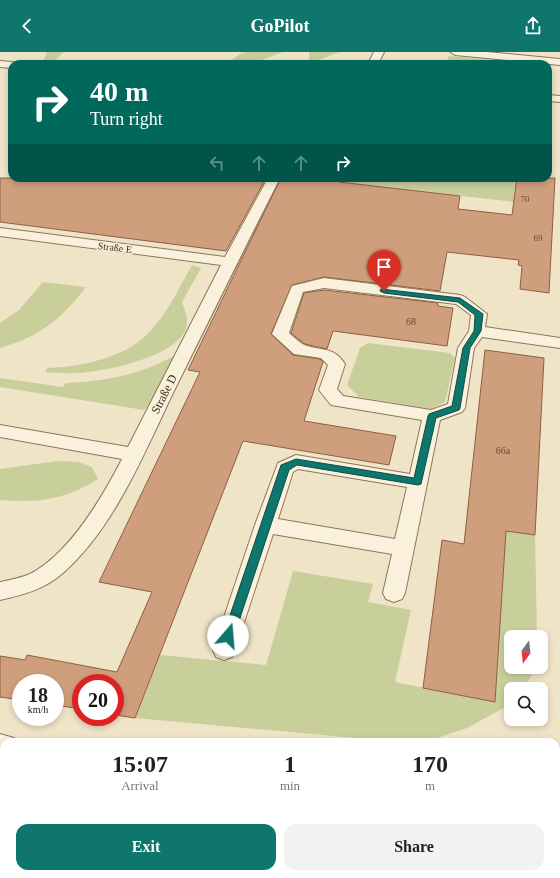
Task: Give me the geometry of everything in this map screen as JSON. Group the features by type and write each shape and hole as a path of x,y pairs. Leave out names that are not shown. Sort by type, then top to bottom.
{"lane":[{"path":"455,52 539,60"},
{"name":"Straße D","path":"0,590 25,586 56,567 73,550 117,488 230,262 272,182"},
{"name":"Straße E","path":"0,232 230,262"},
{"path":"324,283 460,300 479,314 477,331 466,348 456,408 432,416 337,401 328,390 337,364 326,354 300,350 280,334 297,289 324,283"},
{"path":"477,331 560,342"},
{"path":"394,593 432,416"},
{"path":"0,431 134,455"},
{"path":"224,650 285,468 296,462 418,482"},
{"path":"265,526 404,548"}],"green space":[{"path":"47,52 64,52 55,60 43,60"},
{"path":"246,52 283,52 262,60 232,60"},
{"path":"309,52 341,52 318,60 309,60"},
{"path":"449,56 491,60 448,60"},
{"path":"339,182 516,182 514,202"},
{"path":"192,265 201,268 182,302 187,323 183,334 174,343 161,352 129,364 113,368 77,373 45,372 47,368 90,362 131,347 153,328 164,314"},
{"path":"43,282 86,287 68,308 49,325 27,338 0,348 0,323 19,310"},
{"path":"368,343 450,353 455,358 445,402 431,409 359,397 347,385 360,348"},
{"path":"176,356 152,402 144,410 0,387 0,378 63,387 66,383 108,379 148,368"},
{"path":"57,461 78,462 92,467 98,479 74,492 63,496 27,501 0,500 0,469"},
{"path":"506,531 535,535 537,630 504,630 504,674 532,674 528,682 504,682 504,708 467,728 437,738 355,738 135,718 160,655 266,665 293,571 373,584 368,602 411,610 395,682 495,702"}],"building":[{"path":"0,178 8,178 8,182 264,182 226,251 0,222"},
{"path":"552,178 555,178 549,293 520,289 522,266 518,265 519,260 447,252 440,291 324,277 292,285 271,334 293,355 320,359 323,362 304,421 396,436 389,465 243,441 135,718 124,716 124,674 72,674 72,708 64,706 64,674 12,674 12,699 0,697 0,656 25,660 27,655 117,672 152,592 99,582 200,372 188,370 279,182 339,182 460,196 458,209 512,215 516,182 552,182"},
{"path":"324,290 438,303 438,306 453,308 447,346 333,331 327,349 305,344 291,333 304,293"},
{"path":"485,350 544,358 535,535 506,531 495,702 423,688 442,540 464,544"}],"route":[{"path":"228,636 285,468 296,462 418,482 432,416 456,408 466,348 477,331 479,314 460,300 384,291"}]}
